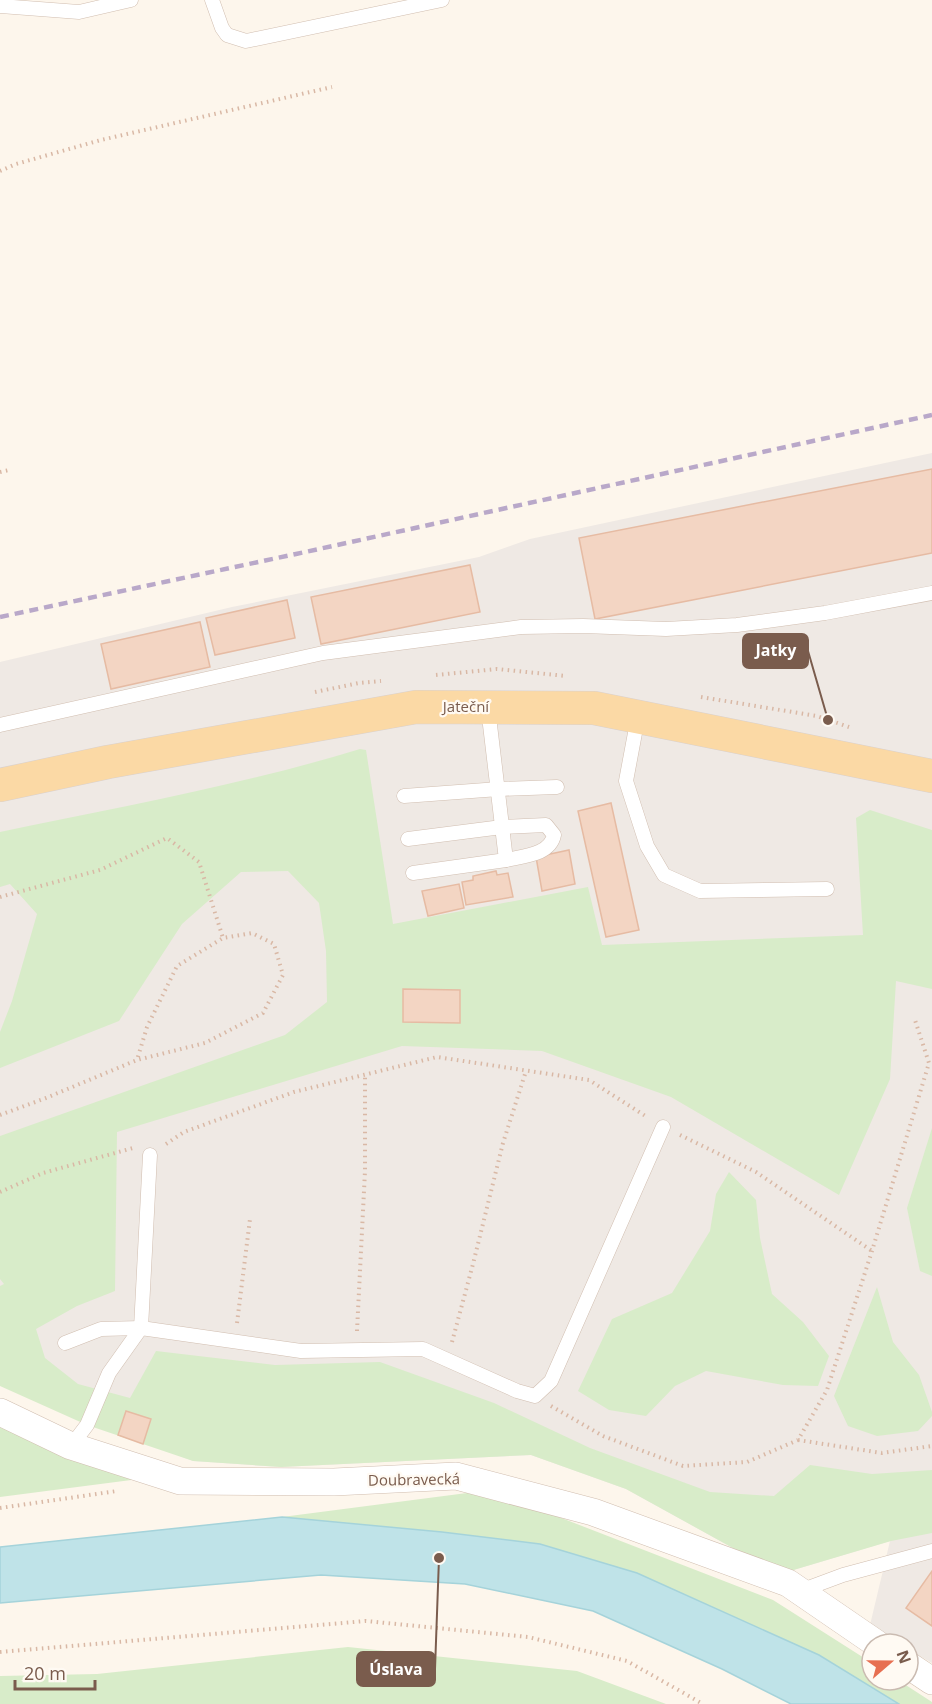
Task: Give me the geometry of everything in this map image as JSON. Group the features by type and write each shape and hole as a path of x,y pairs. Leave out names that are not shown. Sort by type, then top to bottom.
{"main road":[{"name":"Jateční","path":"0,783 416,707 594,708 932,776"}],"street":[{"name":"Doubravecká","path":"0,1412 71,1446 180,1481 334,1482 456,1476 593,1512 788,1583 860,1632"}],"lane":[{"path":"0,6 79,12 131,0"},
{"path":"212,0 222,28 227,35 246,41 442,0"},
{"path":"0,725 323,653 520,627 583,626 666,629 737,625 825,614 932,593"},
{"path":"488,707 506,860"},
{"path":"639,717 626,781 647,846 664,874 700,891 827,889"},
{"path":"404,796 557,787"},
{"path":"408,839 502,827 546,825 554,835 553,842 546,849 506,860 413,873"},
{"path":"65,1343 101,1329 141,1328 301,1351 423,1349 517,1391 534,1396 551,1381 663,1127"},
{"path":"71,1446 87,1425 110,1373 141,1328 150,1155"},
{"path":"800,1591 843,1575 932,1551"}],"path":[{"path":"0,171 16,164 101,140 332,87"},
{"path":"0,472 9,470"},
{"path":"0,897 100,870 167,838 198,862 223,938"},
{"path":"0,1114 46,1098 137,1060 205,1043 263,1013 283,975 274,944 252,933 223,938 177,966 147,1027 137,1060"},
{"path":"798,1440 827,1390 929,1064 914,1017"},
{"path":"0,1192 43,1173 134,1148 150,1155 184,1132 294,1092 437,1057 589,1080 663,1127 756,1172 872,1251"},
{"path":"447,1360 502,1143 526,1071"},
{"path":"356,1350 365,1171 366,1074"},
{"path":"235,1342 250,1219"},
{"path":"534,1396 603,1436 683,1466 747,1462 798,1440 882,1453 932,1446"},
{"path":"0,1508 124,1490"},
{"path":"0,1652 366,1621 528,1637 627,1661 703,1704"}],"shaded area":[{"path":"932,453 932,1663 920,1656 920,1632 881,1632 870,1625 890,1541 780,1574 626,1489 531,1455 281,1467 193,1461 0,1385 0,662 232,607 479,557 530,539"}],"green space":[{"path":"360,749 366,750 393,924 588,887 602,945 863,935 856,818 870,810 932,830 932,989 896,981 890,1079 839,1195 671,1097 542,1051 402,1046 117,1132 115,1291 77,1306 36,1329 45,1358 78,1384 130,1398 156,1351 275,1365 380,1362 494,1403 590,1448 710,1492 774,1496 810,1465 872,1474 932,1470 932,1533 891,1541 780,1574 626,1489 531,1455 281,1467 193,1461 87,1425 0,1386 0,1286 4,1284 0,1279 0,1136 285,1035 327,1002 326,951 319,903 288,871 241,872 182,924 119,1021 0,1068 0,1032 12,1001 37,914 10,884 0,887 0,832 271,774"},
{"path":"932,1128 932,1276 920,1271 907,1208"},
{"path":"729,1172 756,1200 760,1238 772,1294 803,1322 829,1356 818,1386 783,1385 706,1371 675,1386 646,1416 609,1410 578,1391 612,1319 672,1293 710,1231 716,1194"},
{"path":"877,1287 893,1342 919,1375 932,1412 932,1416 918,1431 877,1436 848,1426 834,1396"},
{"path":"0,1425 139,1479 0,1497"},
{"path":"467,1493 533,1507 773,1600 860,1655 860,1680 819,1655 540,1544 282,1517"},
{"path":"348,1647 577,1671 666,1704 0,1704 0,1676 97,1674"},
{"path":"879,1692 917,1692 932,1702 932,1704 899,1704"}],"water":[{"path":"282,1517 540,1544 637,1573 819,1655 860,1680 860,1692 879,1692 899,1704 791,1704 722,1669 593,1611 465,1584 321,1575 0,1603 0,1547"}],"building":[{"path":"932,469 932,553 595,619 579,538"},
{"path":"470,565 480,612 321,644 311,597"},
{"path":"287,600 295,638 215,655 206,618"},
{"path":"200,622 210,667 111,689 101,644"},
{"path":"611,803 639,930 606,937 578,811"},
{"path":"569,850 575,884 542,891 536,857"},
{"path":"496,871 497,875 508,873 513,897 466,905 462,882 473,880 473,876"},
{"path":"459,884 464,908 428,916 422,891"},
{"path":"403,989 460,990 460,1023 403,1022"},
{"path":"126,1411 151,1419 143,1444 118,1435"},
{"path":"932,1571 932,1626 906,1608"}],"railway":[{"path":"0,617 932,415"}],"place":[{"name":"Jatky","path":"828,720"},
{"name":"Úslava","path":"439,1558"}]}
